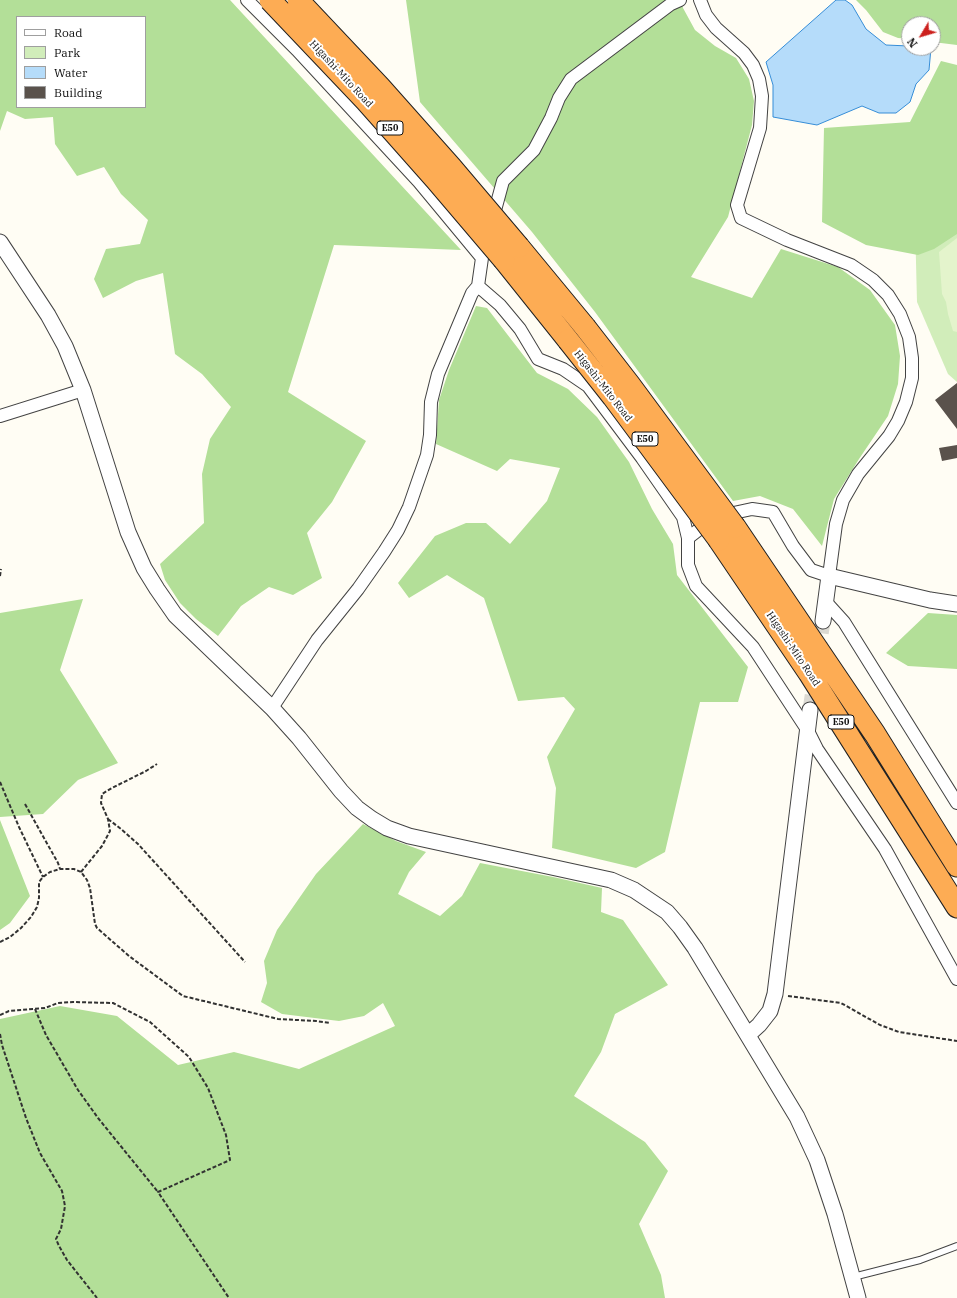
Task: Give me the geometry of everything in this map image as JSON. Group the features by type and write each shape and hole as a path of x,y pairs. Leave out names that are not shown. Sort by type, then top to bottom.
{"highway":[{"name":"Higashi-Mito Road","path":"270,0 366,101 436,180 585,327 734,527 875,734 957,866"},
{"name":"Higashi-Mito Road","path":"298,0 380,87 452,168 511,253 568,340 613,397 719,540 814,680 957,907"}],"street":[{"path":"247,0 297,50 419,182 482,258"},
{"path":"272,708 317,640 358,589 384,552 398,530 409,507 427,454 430,435 431,402 438,374 472,293 478,286 482,258 503,181 534,150 571,79 671,4 680,0"},
{"path":"700,0 706,16 716,28 744,53 753,66 759,79 762,96 760,128 737,205 740,218 788,240 851,265 862,272 888,295 900,314 909,337 912,358 912,378 906,402 898,421 889,436 858,474 843,500 836,524 823,621"},
{"path":"0,242 48,315 65,346 83,390 128,532 144,568 156,589 175,615 256,691 299,738 341,792 357,808 372,819 388,828 409,836 439,844 611,880 634,890 667,912 695,948 748,1034 797,1118 817,1160 836,1214 858,1298"},
{"path":"478,286 500,305 520,329 538,359 563,369 588,386 642,458 683,518 688,538 688,565 696,586 754,647 808,731 817,749 884,849 957,979"},
{"path":"0,416 83,390"},
{"path":"688,538 715,517 752,510 773,512 793,546 811,570 829,576 930,600 957,604"},
{"path":"825,601 844,622 957,803"},
{"path":"748,1034 759,1025 770,1011 775,994 810,710"}],"lane":[{"path":"853,1278 920,1260 957,1246"}],"path":[{"path":"0,576 1,569"},
{"path":"81,872 102,846 110,831 108,819 101,803 102,794 157,764"},
{"path":"0,782 19,827 43,877"},
{"path":"25,804 60,869"},
{"path":"108,819 138,844 245,962"},
{"path":"0,942 10,937 31,917 37,907 39,898 39,882 43,877 50,872 60,869 74,869 81,872 90,888 95,924 97,928 129,956 183,996 278,1019 330,1023"},
{"path":"775,994 841,1003 880,1025 899,1032 957,1041"},
{"path":"0,1015 17,1010 45,1008 58,1003 113,1003 150,1022 189,1057 208,1088 226,1135 230,1160 158,1192"},
{"path":"35,1009 46,1035 78,1090 98,1118 158,1192 229,1298"},
{"path":"0,1034 2,1045 26,1118 40,1153 62,1191 64,1206 61,1228 56,1239 67,1260 97,1298"}],"green space":[{"path":"0,0 230,0 461,250 334,245 288,392 366,441 332,502 307,533 322,578 293,595 269,587 241,606 218,636 196,619 180,603 165,580 160,564 204,523 202,474 210,439 231,407 202,374 175,354 163,273 136,281 103,298 94,279 106,249 140,244 148,220 121,194 104,167 77,176 55,144 53,117 25,119 7,111 0,131"},
{"path":"406,0 681,0 683,8 695,30 715,46 736,58 749,79 754,101 752,125 728,217 691,277 752,298 781,249 838,267 870,290 895,325 900,356 898,384 888,416 834,499 822,546 793,509 760,496 733,501 595,312 532,232 420,102"},
{"path":"856,0 957,0 957,45 941,43 941,16 901,16 901,38 883,32"},
{"path":"941,61 957,65 957,234 934,249 918,255 866,245 822,222 824,128 910,122"},
{"path":"957,190 957,382 948,374 917,302 915,222"},
{"path":"957,238 957,332 953,331 946,302 942,294 939,252"},
{"path":"476,306 487,308 537,373 568,389 597,417 629,462 652,509 673,544 677,575 748,667 738,702 700,702 665,852 636,868 552,848 556,788 547,757 575,709 564,697 518,701 484,598 447,575 409,598 398,583 435,536 466,523 486,523 510,544 547,501 560,468 510,459 497,471 436,444 439,400 449,370"},
{"path":"83,599 60,670 118,763 78,780 43,814 0,817 0,613"},
{"path":"928,613 957,615 957,669 908,666 886,653"},
{"path":"0,820 30,896 10,923 0,930"},
{"path":"363,824 396,841 426,852 409,872 398,894 440,916 462,896 480,863 602,888 601,912 623,920 668,985 615,1014 601,1052 574,1096 645,1142 668,1171 639,1224 661,1275 665,1298 0,1298 0,1019 60,1006 117,1016 178,1065 234,1052 299,1069 395,1026 383,1003 364,1016 339,1021 282,1014 261,1002 267,983 264,961 277,930 316,874"}],"water":[{"path":"836,0 845,0 852,5 866,29 886,45 901,46 901,56 930,56 929,70 916,84 910,102 896,113 879,113 862,106 817,125 773,117 773,85 766,62"}],"building":[{"path":"957,383 957,429 935,400"},
{"path":"957,445 957,458 942,461 939,448"}],"tunnel":[{"path":"818,656 823,621"},
{"path":"810,710 815,677"}]}
